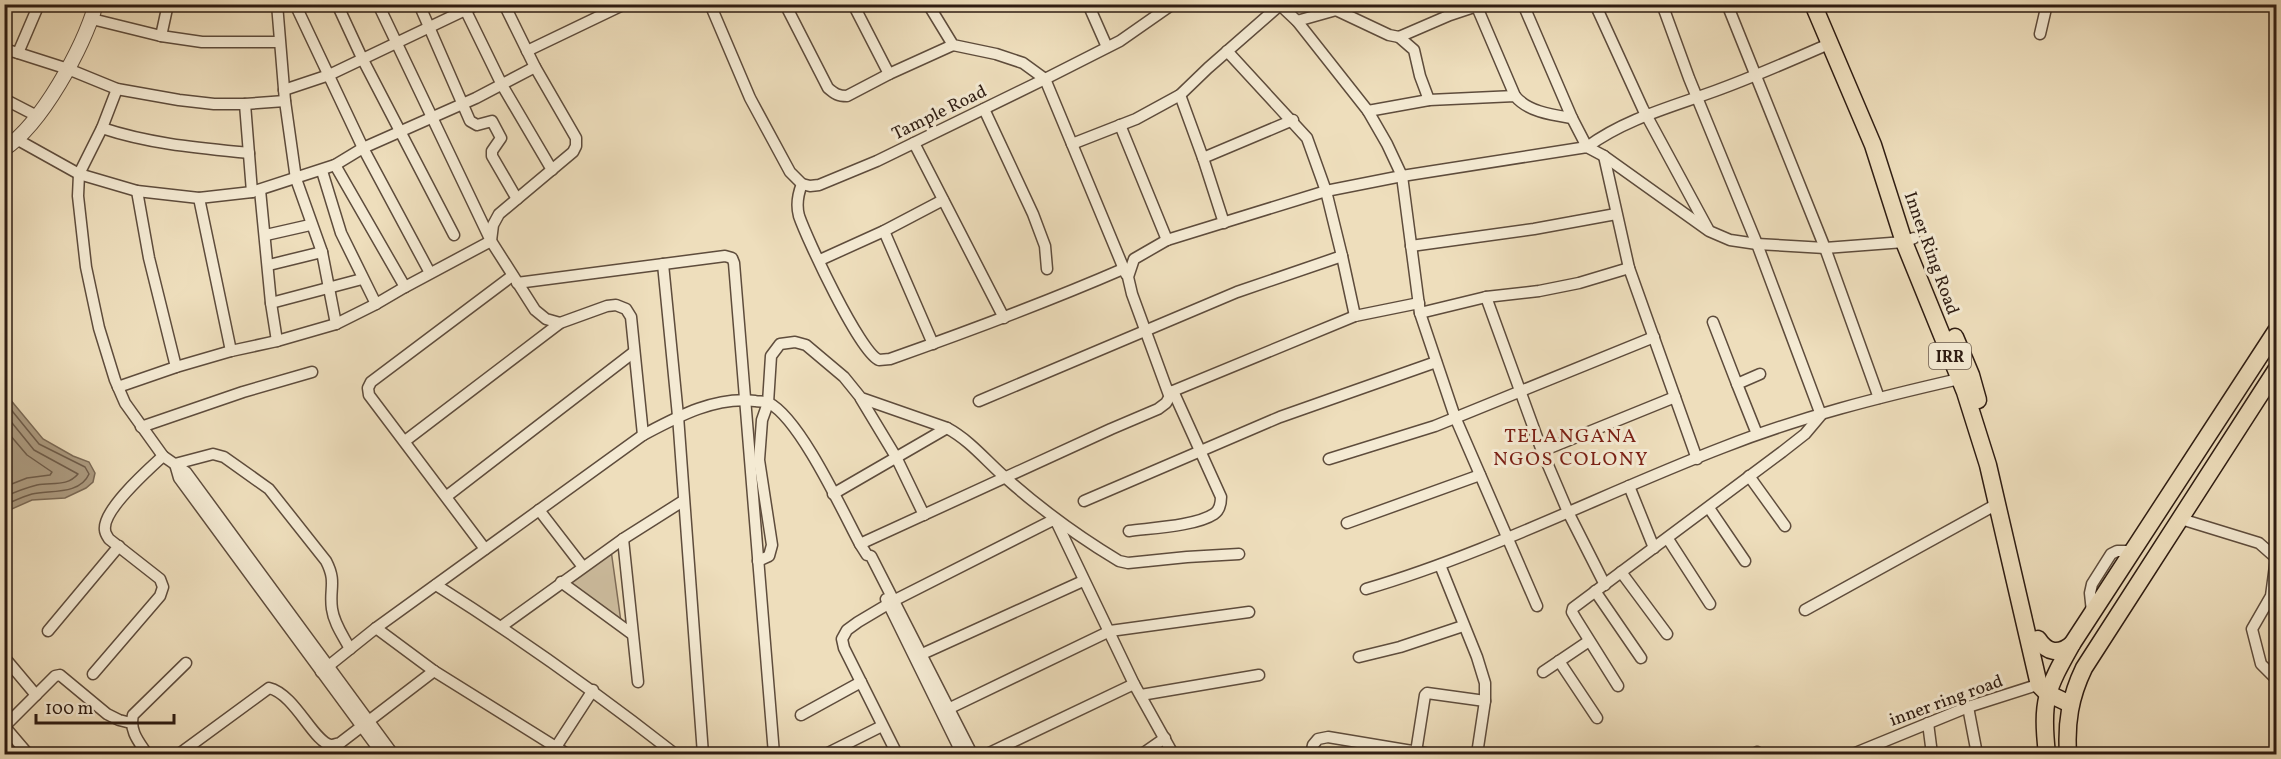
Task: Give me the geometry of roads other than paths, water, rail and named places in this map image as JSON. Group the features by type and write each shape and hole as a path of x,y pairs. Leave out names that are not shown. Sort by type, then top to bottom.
{"main road":[{"name":"Inner Ring Road","path":"1813,4 1873,145 1965,392 1988,465 1996,504 2046,686"},
{"name":"Inner Ring Road","path":"1824,4 1885,149 1909,240 1971,375 1996,462 2048,675 2044,706 2047,754"},
{"name":"Inner Ring Road","path":"2046,686 2092,612 2277,331"},
{"path":"2068,754 2067,735 2072,697 2084,668 2277,370"},
{"path":"2038,639 2049,651 2058,652 2072,644"},
{"path":"2046,686 2072,697"}],"street":[{"path":"18,53 39,4"},
{"path":"4,150 18,140 37,116 68,69 92,19 96,4"},
{"path":"161,36 168,4"},
{"path":"277,4 279,42 296,179 310,225 322,252 336,324"},
{"path":"295,4 363,148 430,273"},
{"path":"336,4 454,235"},
{"path":"378,4 491,241 535,310 546,319 560,323"},
{"path":"419,4 473,124 488,121 495,124 501,138 492,151 492,156 517,199"},
{"path":"4,49 68,69 117,89 179,100 214,104 245,104 285,95 429,28 464,8 478,4"},
{"path":"491,241 493,225 499,214 573,152 576,146 576,138 535,67 504,4"},
{"path":"527,51 625,4"},
{"path":"710,4 750,98 790,172 802,184 798,196 800,216 842,309 875,359 890,359 1126,273 1134,259 1167,240 1326,191 1402,176 1587,147 1614,130 1646,115 1757,76 1831,43"},
{"path":"786,4 828,88 835,94 847,96 953,45 996,54 1023,63 1045,79 1126,273 1144,333 1221,496 1219,508 1215,513 1175,525 1129,531"},
{"path":"854,4 889,74"},
{"path":"928,4 953,45"},
{"path":"1088,4 1107,47"},
{"name":"Tample Road","path":"802,184 819,185 1045,79 1107,47 1173,4"},
{"path":"1523,4 1572,118 1587,147 1604,156 1709,231 1730,240 1757,244 1825,248 1909,240"},
{"path":"1595,4 1646,115 1709,231"},
{"path":"1662,4 1757,244 1821,415"},
{"path":"1727,4 1825,248 1879,398"},
{"path":"2040,34 2048,4"},
{"path":"1072,144 1120,125 1180,95 1280,5 1297,21 1368,111 1402,176 1420,308 1436,362 1455,417 1537,606"},
{"path":"1399,37 1450,15 1480,6 1519,102 1545,113 1572,118"},
{"path":"1297,21 1341,7 1380,31 1399,37 1413,50 1429,100"},
{"path":"464,8 502,85 552,170"},
{"path":"92,19 161,36 202,42 279,42"},
{"path":"1227,51 1293,120 1307,138 1326,191 1355,316"},
{"path":"18,140 79,174 137,191 199,198 256,191 322,171 363,148 463,104 535,67"},
{"path":"117,89 102,128 79,174 79,219 99,328 118,387 125,403 163,456 186,472 365,724 382,754"},
{"path":"1180,95 1224,223"},
{"path":"1368,111 1429,100 1515,96"},
{"path":"4,99 37,116"},
{"path":"245,104 249,153 266,235 271,303 278,341"},
{"path":"984,108 1033,214 1045,246 1047,269"},
{"path":"1203,158 1293,120"},
{"path":"1120,125 1167,240"},
{"path":"102,128 157,143 249,153"},
{"path":"914,142 1004,318"},
{"path":"1604,156 1629,268 1697,459"},
{"path":"335,165 405,287"},
{"path":"322,171 341,233 376,304"},
{"path":"137,191 149,258 176,367"},
{"path":"199,198 231,351"},
{"path":"820,260 884,231 943,200"},
{"path":"1411,246 1534,229 1616,213"},
{"path":"266,235 310,225"},
{"path":"884,231 933,344"},
{"path":"118,387 231,351 278,341 336,324 491,241"},
{"path":"269,265 322,252"},
{"path":"485,549 369,395 368,388 371,382 515,280 725,256 732,258 774,754"},
{"path":"979,401 1237,292 1342,256"},
{"path":"663,264 678,416 703,754"},
{"path":"860,544 1147,415 1166,403 1171,393 1355,316 1539,291 1579,283 1629,268"},
{"path":"271,303 362,279"},
{"path":"1486,297 1542,451 1600,588 1641,658"},
{"path":"405,441 560,323 607,306 616,305 626,309 631,318 643,435"},
{"path":"1713,322 1757,434"},
{"path":"1329,459 1435,426 1654,337"},
{"path":"758,561 769,556 772,545 759,460 762,420 768,403 771,356 780,344 787,342 806,345 844,377 861,398 896,457 924,515"},
{"path":"447,496 634,352"},
{"path":"1084,501 1280,417 1436,362"},
{"path":"141,427 243,392 312,372"},
{"path":"1737,384 1760,375"},
{"path":"1366,589 1440,565 1757,434 1879,398 1959,379"},
{"path":"861,398 947,428 974,446 1005,478 1055,519 1119,561 1128,563 1239,554"},
{"path":"1542,451 1675,398"},
{"path":"325,669 376,628 643,435 678,416 707,406 744,400 768,403 792,423 867,555 867,559 972,754"},
{"path":"1618,686 1572,612 1577,604 1668,539 1805,434 1821,415"},
{"path":"833,494 947,428"},
{"path":"175,464 213,454 224,457 269,489 326,561 332,572 332,610 335,621 350,649"},
{"path":"93,675 160,596 163,587 160,579 109,539 105,531 105,522 136,480 163,456"},
{"path":"1347,523 1480,475"},
{"path":"1749,476 1785,526"},
{"path":"1629,486 1654,548"},
{"path":"502,626 622,539 683,501"},
{"path":"1805,610 1996,504"},
{"path":"1709,508 1745,561"},
{"path":"539,510 583,567"},
{"path":"1055,519 1134,684 1173,754"},
{"path":"897,754 844,648 842,639 847,630 891,602 1055,519"},
{"path":"2181,519 2259,543 2276,558 2271,596 2252,629 2262,664 2277,679"},
{"path":"622,539 638,682"},
{"path":"1668,539 1710,604"},
{"path":"48,631 119,546"},
{"path":"1440,565 1485,683 1485,701 1477,754"},
{"path":"1622,572 1667,634"},
{"path":"920,655 1083,581"},
{"path":"561,582 632,634"},
{"path":"435,585 502,626 593,690 675,754"},
{"path":"891,602 962,754"},
{"path":"948,709 1110,631 1249,612"},
{"path":"1359,657 1400,647 1463,626"},
{"path":"376,628 434,670 567,754"},
{"path":"1543,672 1589,641"},
{"path":"4,657 36,695"},
{"path":"1559,661 1597,718"},
{"path":"147,754 132,731 133,715 186,663"},
{"path":"179,754 269,688 277,690 292,704 323,741 331,745 340,743 434,670"},
{"path":"28,754 4,727 55,676 60,675 107,714 131,723"},
{"path":"1141,695 1259,675"},
{"path":"801,715 861,682"},
{"path":"987,754 1134,684"},
{"name":"inner ring road","path":"1853,754 1875,749 1928,723 1968,707 2046,686"},
{"path":"556,747 593,690"},
{"path":"1416,752 1427,693 1485,701"},
{"path":"1968,707 1977,754"},
{"path":"1928,723 1932,754"},
{"path":"365,724 393,754"},
{"path":"826,754 882,726"},
{"path":"1311,754 1313,745 1318,739 1328,737 1430,754"},
{"path":"1142,754 1165,738"}],"water":[{"path":"4,392 43,439 89,462 95,473 93,482 65,498 32,500 5,512"}],"district":[{"name":"TELANGANA NGOS COLONY","path":"1571,446"}]}
